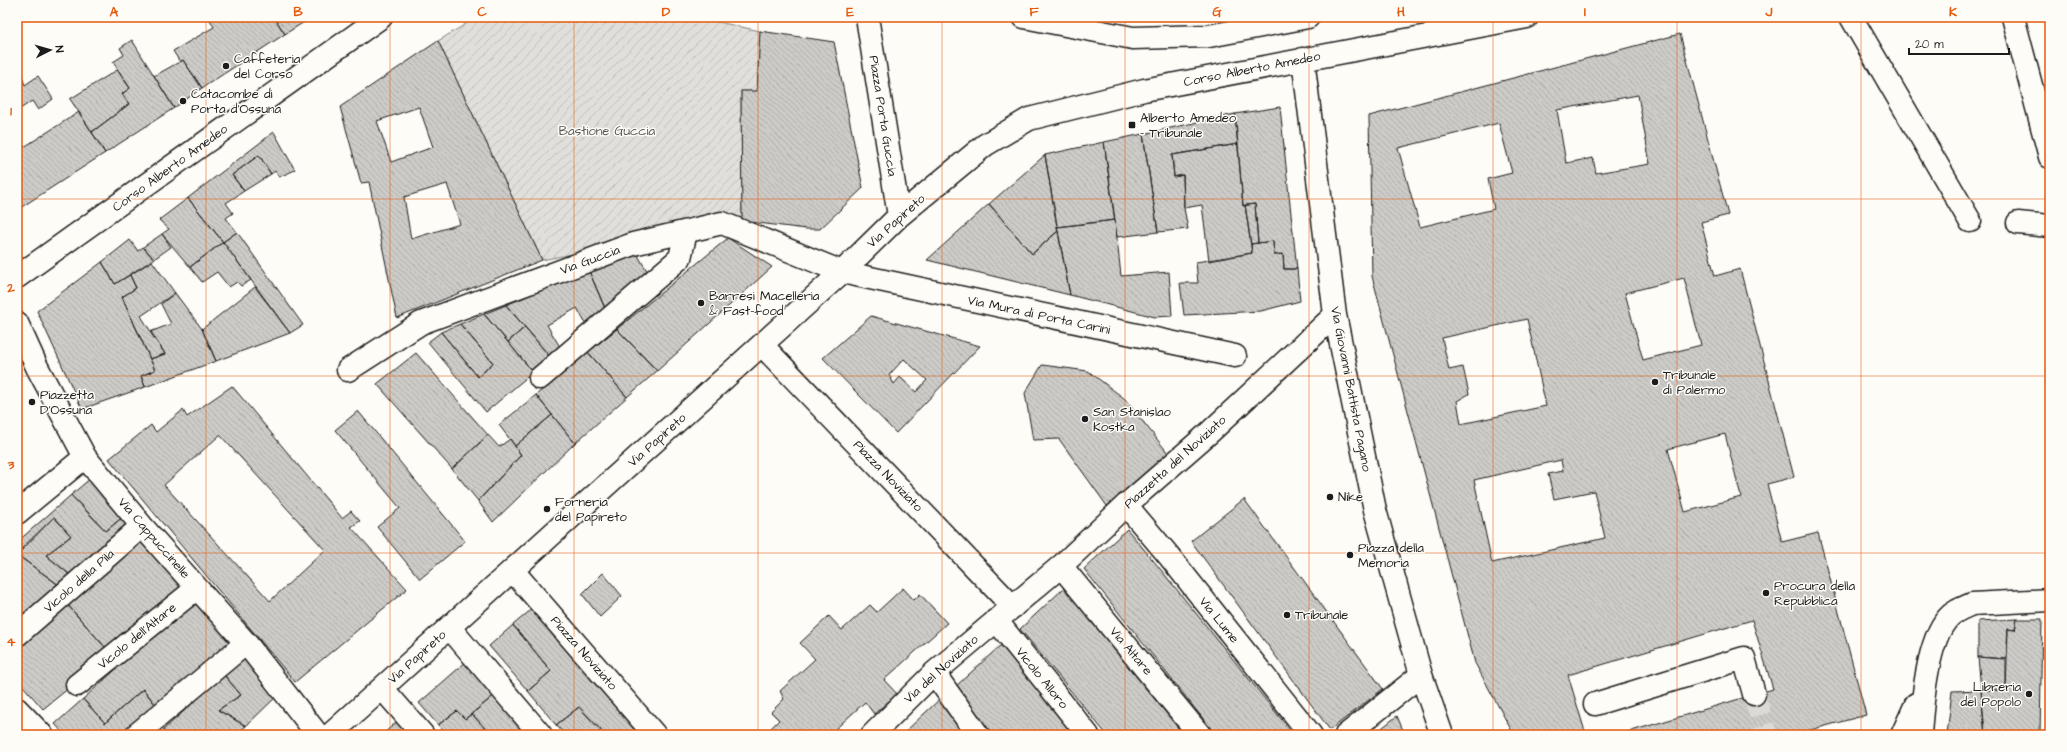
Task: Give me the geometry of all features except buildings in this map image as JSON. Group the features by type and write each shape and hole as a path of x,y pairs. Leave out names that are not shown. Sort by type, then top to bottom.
{"street":[{"name":"Corso Alberto Amedeo","path":"17,278 381,17"},
{"name":"Piazza Porta Guccia","path":"867,17 899,216"},
{"path":"1024,17 1133,38 1209,36 1308,17"},
{"name":"Corso Alberto Amedeo","path":"985,145 1029,119 1144,90 1527,17"},
{"path":"1851,17 1970,221"},
{"path":"2012,17 2050,157"},
{"name":"Via Giovanni Battista Pagano","path":"1303,59 1335,315 1375,510 1421,675 1442,735"},
{"name":"Via Papireto","path":"330,735 762,345 842,272 899,216 985,145"},
{"name":"Via Guccia","path":"348,370 421,323 633,244 722,223 842,272"},
{"path":"2018,223 2050,226"},
{"path":"540,378 680,258 686,232"},
{"name":"Via Mura di Porta Carini","path":"842,272 1236,356"},
{"name":"Piazzetta del Noviziato","path":"1013,607 1061,566 1126,505 1210,432 1335,315"},
{"name":"Via Cappuccinelle","path":"17,323 37,367 85,457 142,526 246,643 318,735"},
{"name":"Piazza Noviziato","path":"762,345 1013,607"},
{"path":"17,513 85,457"},
{"name":"Via Lume","path":"1126,505 1169,556 1311,735"},
{"name":"Vicolo della Pila","path":"17,635 142,526"},
{"name":"Via Altare","path":"1061,566 1200,735"},
{"name":"Piazza Noviziato","path":"513,571 655,735"},
{"name":"Vicolo dell'Altare","path":"77,685 197,588"},
{"path":"1920,735 1929,662 1942,628 1953,614 1972,604 2050,600"},
{"name":"Via del Noviziato","path":"872,735 934,674 1013,607"},
{"name":"Vicolo Alloro","path":"996,620 1088,735"},
{"path":"449,627 540,735"},
{"path":"136,735 246,643"},
{"path":"1595,704 1744,658 1754,694"},
{"path":"934,674 978,735"},
{"path":"1346,735 1421,675"},
{"path":"1902,735 1926,680"},
{"path":"382,688 423,735"},
{"path":"17,709 42,735"}],"green space":[{"name":"Bastione Guccia","path":"477,17 695,17 760,31 757,91 741,91 742,221 542,260 438,41"}],"tunnel":[{"path":"1754,694 1766,735"}],"place":[{"name":"Caffeteria del Corso","path":"226,66"},
{"name":"Catacombe di Porta d'Ossuna","path":"183,101"},
{"name":"Alberto Amedeo - Tribunale","path":"1132,125"},
{"name":"Barresi Macelleria & Fast-food","path":"701,303"},
{"name":"Tribunale di Palermo","path":"1655,382"},
{"name":"Piazzetta D'Ossuna","path":"32,402"},
{"name":"San Stanislao Kostka","path":"1085,419"},
{"name":"Nike","path":"1330,497"},
{"name":"Forneria del Papireto","path":"547,509"},
{"name":"Piazza della Memoria","path":"1350,555"},
{"name":"Procura della Repubblica","path":"1766,593"},
{"name":"Tribunale","path":"1287,615"},
{"name":"Libreria del Popolo","path":"2029,694"}]}
